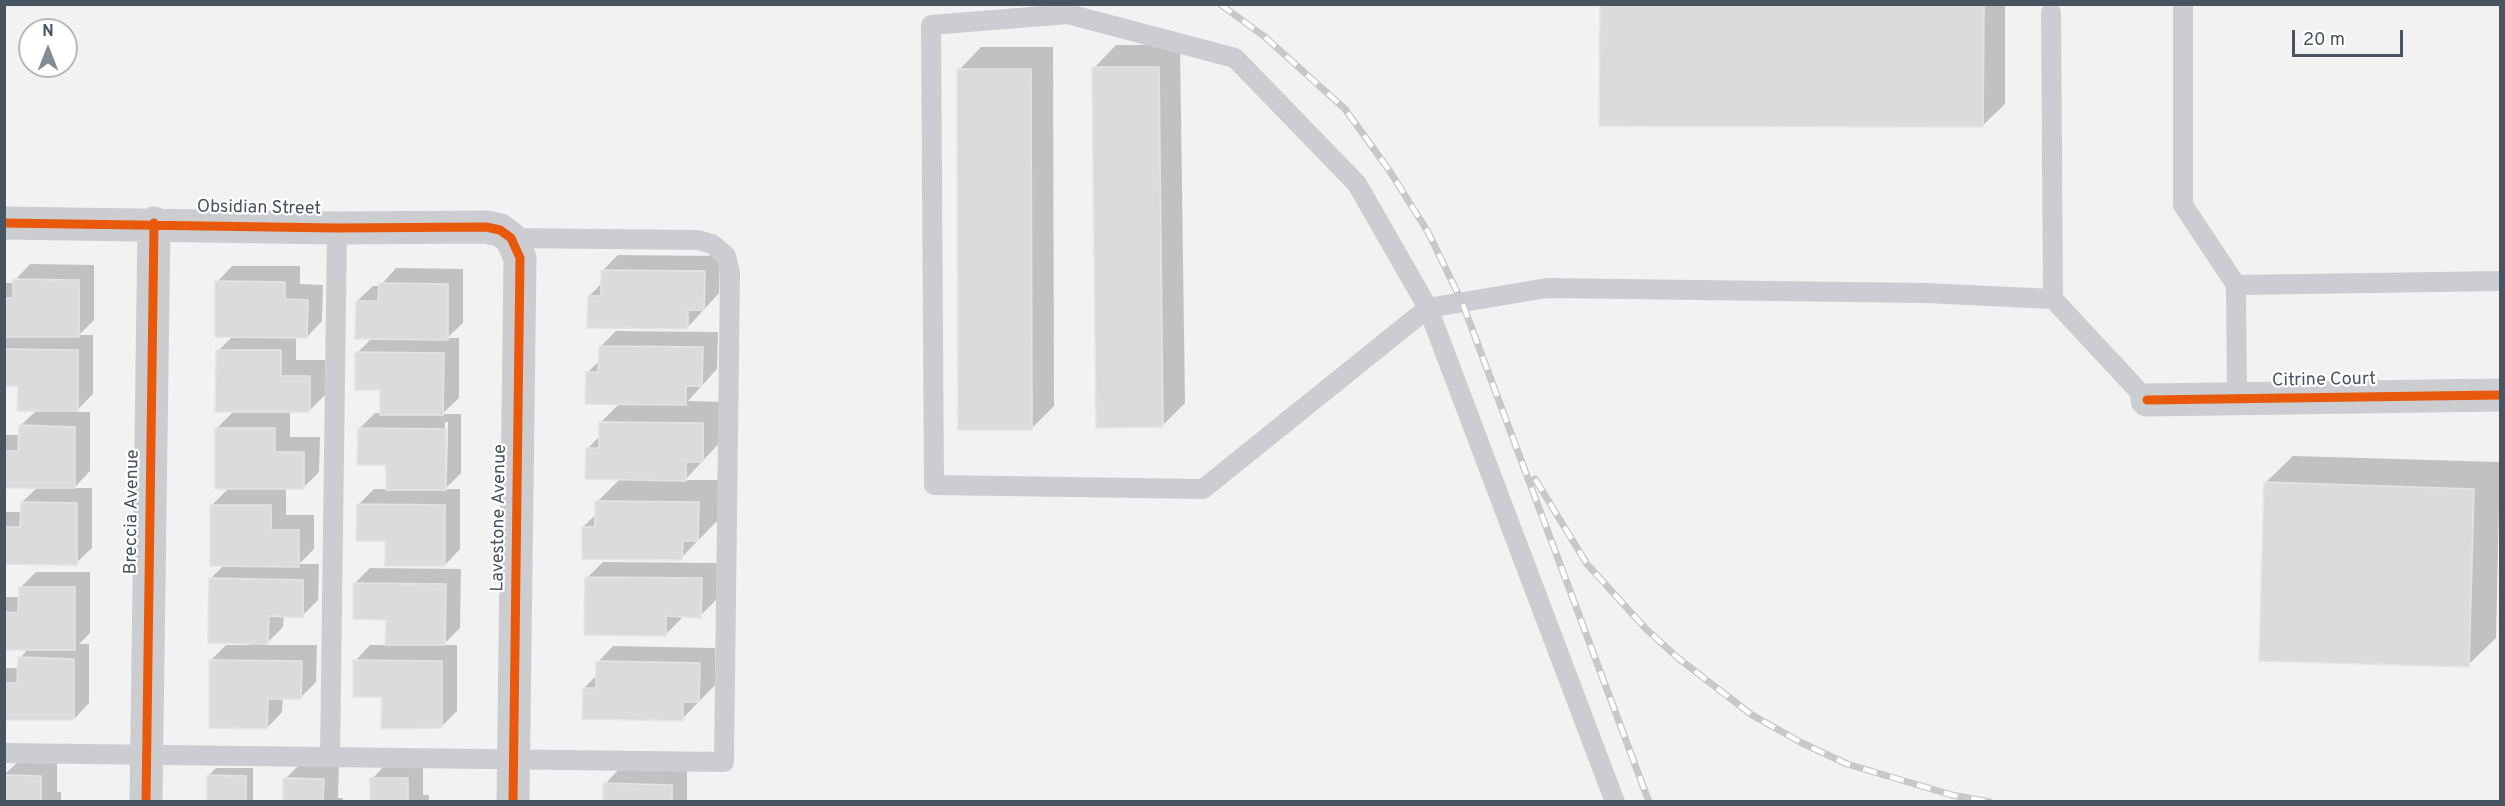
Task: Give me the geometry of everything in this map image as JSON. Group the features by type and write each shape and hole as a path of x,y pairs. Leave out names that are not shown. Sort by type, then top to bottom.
{"street":[{"name":"Obsidian Street","path":"4,223 154,223 337,228 486,227 500,230 511,238"},
{"name":"Breccia Avenue","path":"146,801 154,223"},
{"name":"Lavestone Avenue","path":"511,238 520,258 513,801"},
{"name":"Citrine Court","path":"2147,400 2500,395"}],"lane":[{"path":"2183,4 2183,205 2236,285 2237,398"},
{"path":"2051,12 2052,299 2147,400"},
{"path":"1615,801 1428,308 1357,184 1235,58 1068,14 932,25 934,485 1203,489 1428,308 1547,288 1925,293 2052,299"},
{"path":"330,757 337,228"},
{"path":"4,753 724,762 730,273 726,256 712,243 699,240 511,238"},
{"path":"2236,285 2500,281"}],"building":[{"path":"1600,4 1984,4 1983,127 1599,126"},
{"path":"1092,67 1159,67 1163,427 1096,428"},
{"path":"957,69 1031,69 1032,430 958,430"},
{"path":"601,270 705,271 704,310 688,310 688,329 587,328 588,296 601,296"},
{"path":"13,279 79,280 79,337 4,337 4,298 13,298"},
{"path":"215,281 285,282 285,299 308,300 307,338 215,337"},
{"path":"379,283 448,284 448,340 355,339 356,301 378,301"},
{"path":"599,346 703,347 702,386 686,386 686,405 585,404 586,372 598,372"},
{"path":"4,349 78,350 78,411 17,411 18,386 4,386"},
{"path":"216,350 281,350 281,376 310,376 310,412 215,412"},
{"path":"355,352 444,353 443,415 380,415 380,390 355,390"},
{"path":"599,422 703,423 703,462 686,462 686,481 585,479 586,448 599,448"},
{"path":"19,425 75,427 75,488 4,488 4,451 18,451"},
{"path":"215,428 275,428 275,452 304,452 304,489 215,489"},
{"path":"358,428 446,429 446,490 386,490 386,465 357,465"},
{"path":"2264,482 2474,489 2469,667 2259,661"},
{"path":"595,501 699,502 698,541 683,541 682,560 582,559 582,527 595,527"},
{"path":"21,502 77,503 77,565 4,564 4,527 20,527"},
{"path":"357,504 445,505 445,566 385,566 385,541 356,541"},
{"path":"210,505 271,505 271,530 299,530 299,567 210,566"},
{"path":"585,577 702,578 701,618 666,616 666,636 584,635"},
{"path":"209,578 303,580 303,618 269,616 268,644 208,643"},
{"path":"353,583 446,584 445,645 385,645 386,620 353,619"},
{"path":"19,587 75,587 75,650 4,650 4,612 18,613"},
{"path":"18,657 74,659 74,720 4,720 4,683 17,683"},
{"path":"209,660 302,661 301,699 268,699 267,729 209,728"},
{"path":"353,660 442,661 442,728 381,729 382,697 353,697"},
{"path":"596,661 700,663 699,702 683,702 683,721 582,719 583,688 596,688"},
{"path":"4,775 41,776 41,802 4,802"},
{"path":"207,775 246,776 246,802 207,802"},
{"path":"283,778 324,779 323,802 283,802"},
{"path":"370,778 408,778 408,802 370,802"},
{"path":"603,783 672,785 672,802 603,802"}],"railway":[{"path":"1220,4 1265,37 1345,109 1389,170 1428,232 1462,302 1649,802"},
{"path":"1535,479 1587,564 1646,629 1678,658 1752,715 1802,743 1847,764 1952,795 1990,802"}],"cycle path":[{"path":"4,223 337,228 486,227 500,230 511,238 520,258 513,802"},
{"path":"146,802 154,223"},
{"path":"2147,400 2500,395"}]}
